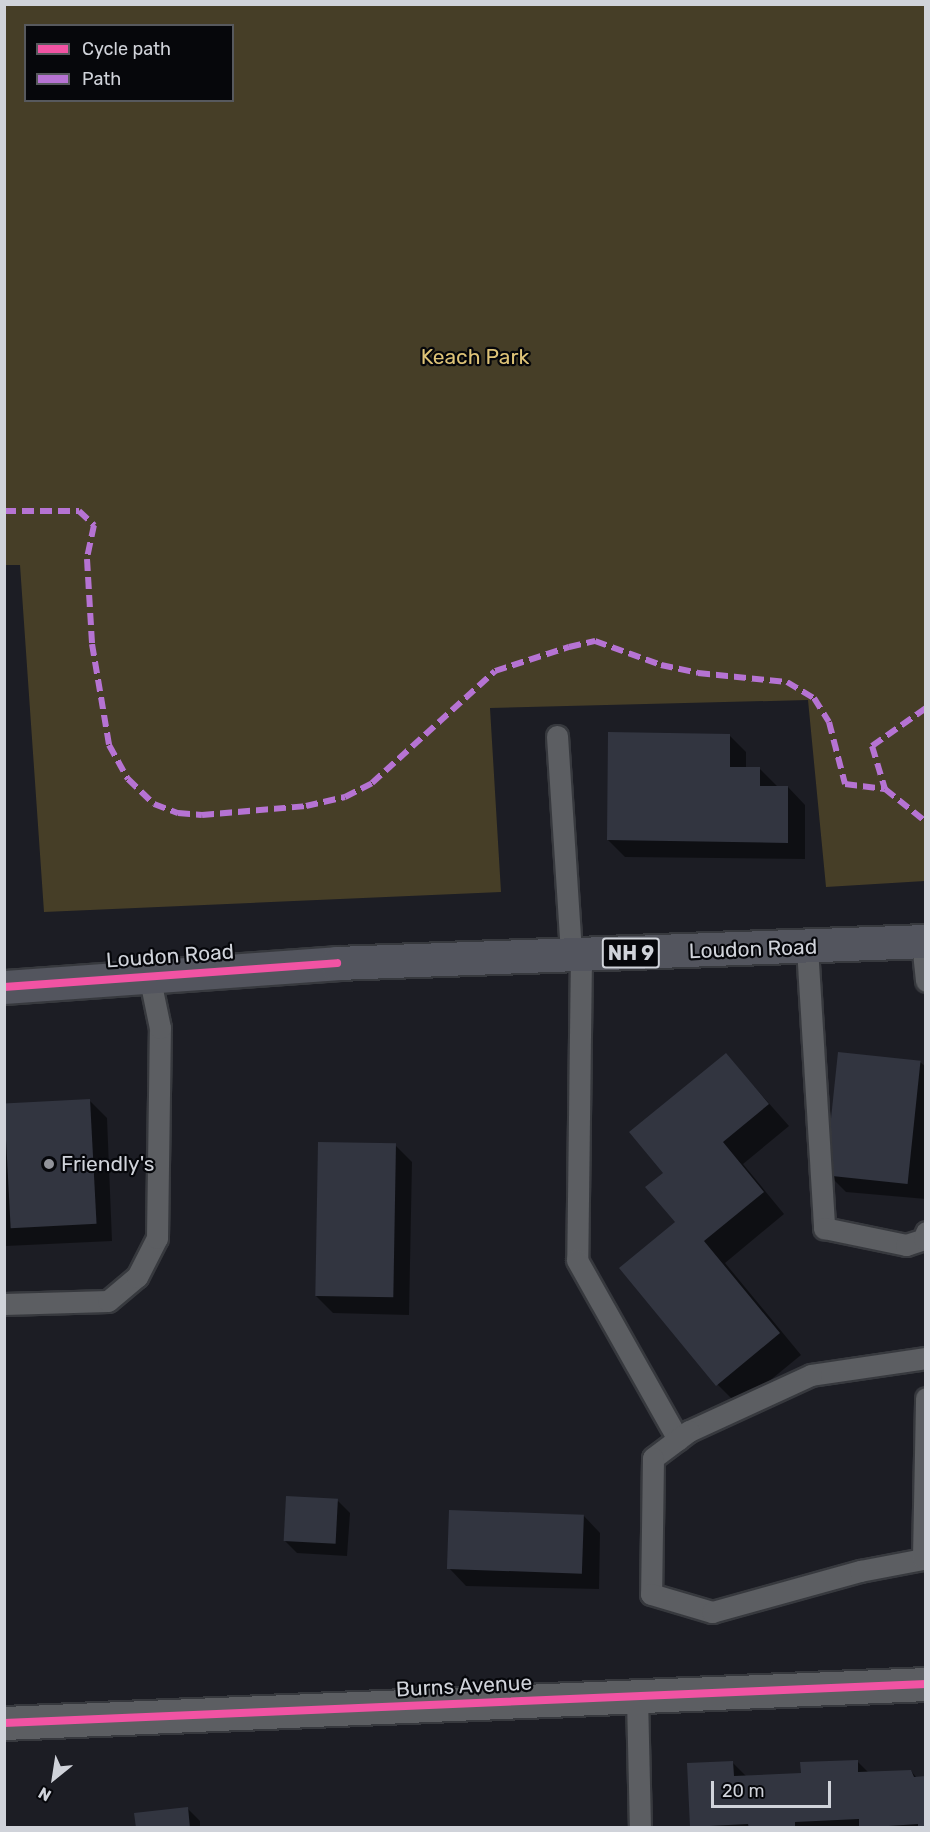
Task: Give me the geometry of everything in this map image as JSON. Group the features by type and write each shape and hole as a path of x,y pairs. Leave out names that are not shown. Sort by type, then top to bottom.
{"main road":[{"name":"Loudon Road","path":"4,987 337,963 924,941"}],"street":[{"name":"Burns Avenue","path":"4,1723 926,1684"}],"lane":[{"path":"557,736 576,954 577,1260 678,1439"},
{"path":"924,941 926,981"},
{"path":"807,947 824,1228 906,1245 924,1239 926,1232"},
{"path":"4,1304 108,1301 137,1277 157,1238 160,1028 150,975"},
{"path":"926,1358 811,1375 689,1431 653,1458 651,1594 712,1612 860,1571 923,1559 926,1398"},
{"path":"637,1697 640,1827"}],"green space":[{"name":"Keach Park","path":"4,5 925,5 925,881 826,887 808,700 490,708 501,892 44,912 20,565 4,565"}],"building":[{"path":"608,732 730,734 730,767 760,767 760,786 788,786 788,843 607,840"},
{"path":"838,1052 921,1061 908,1184 825,1175"},
{"path":"726,1053 769,1104 723,1142 764,1192 704,1241 780,1333 716,1386 619,1268 675,1222 645,1187 663,1173 629,1132"},
{"name":"Friendly's","path":"90,1099 97,1224 11,1228 4,1104"},
{"path":"318,1142 396,1143 393,1297 315,1296"},
{"path":"286,1496 338,1499 336,1544 284,1541"},
{"path":"449,1510 584,1515 582,1574 447,1569"},
{"path":"858,1760 858,1772 911,1770 914,1777 926,1776 926,1828 918,1828 918,1824 859,1828 859,1819 795,1822 795,1828 749,1828 748,1824 690,1827 687,1763 733,1761 734,1776 801,1773 800,1762"},
{"path":"188,1807 190,1828 136,1828 134,1813"}],"marked path":[{"path":"4,511 79,511 94,525 87,559 92,644 109,745 128,779 154,804 178,813 202,815 306,806 345,797 372,783 495,671 595,641 661,665 698,673 787,682 814,698 829,722 845,784 885,789"},
{"path":"926,708 872,746 885,789 926,822"}],"cycle path":[{"path":"4,987 337,963"},
{"path":"4,1723 926,1684"}],"place":[{"name":"Friendly's","path":"49,1164"}]}
